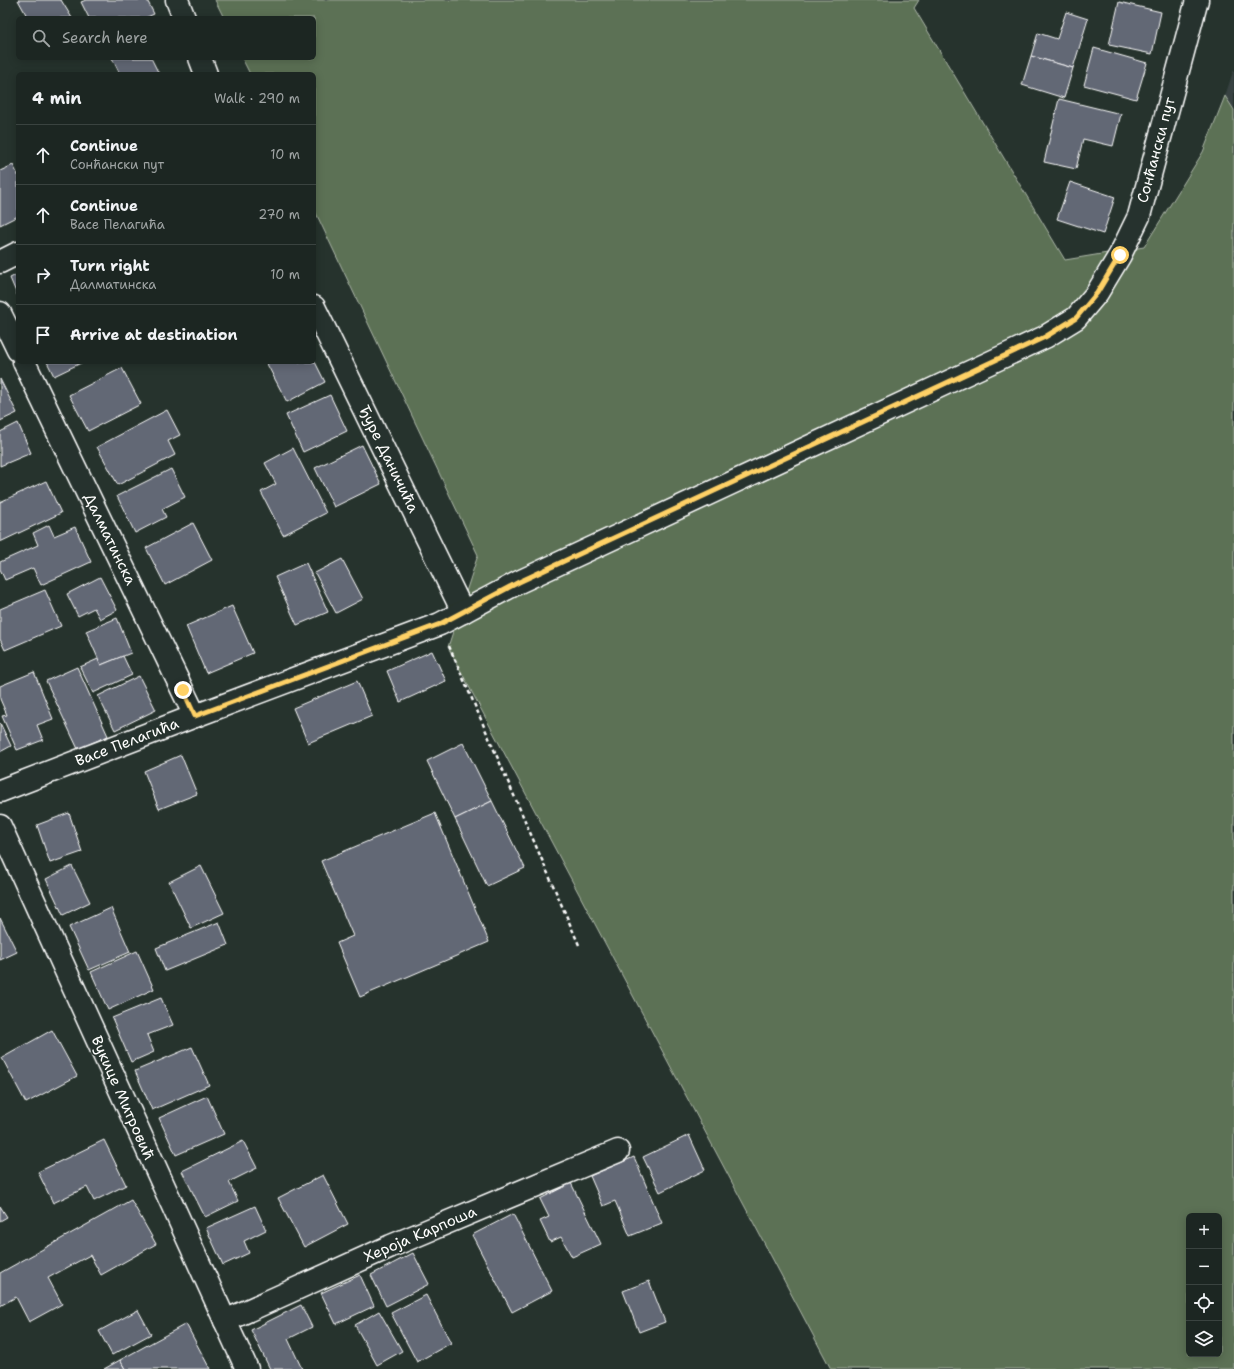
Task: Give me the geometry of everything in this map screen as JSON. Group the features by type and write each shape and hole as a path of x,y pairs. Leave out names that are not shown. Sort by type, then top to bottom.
{"street":[{"path":"177,0 183,16"},
{"name":"Сонћански пут","path":"1097,293 1120,255 1138,216 1197,0"},
{"path":"201,60 205,72"},
{"path":"0,262 16,254"},
{"name":"Васе Пелагића","path":"0,791 440,624 526,579 1045,337 1076,318 1097,293"},
{"name":"Ђуре Даничића","path":"316,311 463,612"},
{"path":"0,312 16,346"},
{"name":"Далматинска","path":"25,364 195,716"},
{"name":"Вукице Митровић","path":"0,826 247,1369"},
{"name":"Хероја Карпоша","path":"225,1321 391,1246 618,1151"}],"path":[{"path":"440,624 579,945"}],"shaded area":[{"path":"1234,69 1234,110 1225,96"}],"green space":[{"path":"215,0 919,0 914,8 1065,260 1144,247 1203,152 1225,96 1234,110 1234,1369 831,1369 448,647 478,555 316,213 316,72 249,72 243,60 316,60 316,16 223,16"}],"building":[{"path":"18,0 61,0 71,16 27,16"},
{"path":"86,0 147,0 154,14 150,16 88,16 81,2"},
{"path":"1119,2 1161,12 1152,54 1109,45"},
{"path":"1066,12 1088,19 1073,68 1031,56 1038,33 1057,39"},
{"path":"1094,48 1147,63 1136,99 1084,85"},
{"path":"1031,56 1073,68 1064,98 1022,85"},
{"path":"113,60 152,60 158,72 119,72"},
{"path":"1059,99 1121,114 1113,146 1083,139 1076,169 1044,162"},
{"path":"13,165 16,171 16,217 0,225 0,171"},
{"path":"1070,182 1115,197 1103,234 1057,219"},
{"path":"16,275 16,292 10,278"},
{"path":"48,364 79,364 54,376"},
{"path":"267,364 316,364 325,382 287,402"},
{"path":"122,368 141,404 88,431 69,395"},
{"path":"0,379 17,413 0,421"},
{"path":"330,395 347,431 303,452 286,415"},
{"path":"167,410 180,435 168,441 175,455 118,485 97,447"},
{"path":"18,423 31,453 0,466 0,432"},
{"path":"362,445 381,484 334,507 315,468"},
{"path":"293,448 326,513 283,535 261,492 276,484 265,463"},
{"path":"171,469 185,497 162,509 166,517 135,533 117,496"},
{"path":"46,481 61,513 0,542 0,502"},
{"path":"193,523 212,560 165,585 146,548"},
{"path":"49,525 54,536 75,527 91,562 41,585 33,568 5,580 0,569 0,562 38,545 33,533"},
{"path":"342,559 363,599 336,613 315,573"},
{"path":"306,563 328,612 297,625 275,577"},
{"path":"100,577 117,610 100,619 94,608 78,616 67,594"},
{"path":"45,590 61,626 5,650 0,639 0,609"},
{"path":"232,606 253,653 206,673 186,626"},
{"path":"117,618 131,653 101,665 86,631"},
{"path":"432,651 446,681 400,702 387,671"},
{"path":"123,656 132,675 93,693 80,667 98,659 101,665"},
{"path":"77,667 108,736 78,749 46,681"},
{"path":"34,672 53,719 37,725 43,740 17,750 2,716 7,715 0,699 0,686"},
{"path":"139,676 156,710 115,730 98,696"},
{"path":"357,681 372,716 308,743 293,708"},
{"path":"0,723 11,746 0,752"},
{"path":"463,743 492,801 455,819 427,761"},
{"path":"181,755 197,794 159,809 144,771"},
{"path":"492,801 525,868 487,886 455,819"},
{"path":"69,813 82,852 50,863 37,825"},
{"path":"435,813 489,942 360,997 337,943 353,936 321,861"},
{"path":"72,866 90,902 63,915 46,879"},
{"path":"201,866 224,913 191,928 169,882"},
{"path":"111,908 130,952 89,970 69,927"},
{"path":"0,918 17,952 0,960"},
{"path":"219,922 228,945 165,971 156,948"},
{"path":"137,951 154,989 108,1010 91,972"},
{"path":"161,998 173,1025 147,1035 154,1052 131,1062 112,1018"},
{"path":"52,1030 77,1076 26,1103 2,1058"},
{"path":"192,1047 209,1085 152,1110 135,1071"},
{"path":"207,1096 224,1134 176,1155 159,1118"},
{"path":"689,1135 705,1170 660,1192 643,1157"},
{"path":"104,1140 126,1185 94,1201 87,1187 53,1203 38,1172"},
{"path":"243,1141 257,1168 229,1182 238,1201 205,1217 182,1171"},
{"path":"634,1157 662,1223 630,1236 615,1201 603,1206 590,1176"},
{"path":"323,1175 348,1224 304,1247 278,1198"},
{"path":"571,1183 601,1244 572,1257 561,1237 550,1242 540,1221 549,1217 540,1199"},
{"path":"131,1200 156,1244 101,1275 90,1255 48,1278 62,1304 29,1322 16,1297 0,1306 0,1273"},
{"path":"0,1206 7,1217 0,1221"},
{"path":"255,1206 266,1230 244,1241 249,1253 223,1265 206,1228"},
{"path":"513,1214 552,1291 512,1312 472,1235"},
{"path":"413,1253 429,1284 386,1306 371,1275"},
{"path":"360,1275 374,1306 336,1324 321,1293"},
{"path":"649,1281 665,1322 639,1332 623,1291"},
{"path":"426,1295 451,1343 417,1362 391,1313"},
{"path":"301,1305 312,1327 288,1339 302,1369 270,1369 251,1330"},
{"path":"138,1310 151,1334 112,1355 99,1331"},
{"path":"379,1311 402,1351 377,1365 355,1325"},
{"path":"186,1324 210,1369 125,1369 120,1360"},
{"path":"120,1360 125,1369 104,1369"}],"route":[{"path":"183,690 195,716 440,624 519,582 1045,337 1076,318 1097,293 1120,255"}]}
